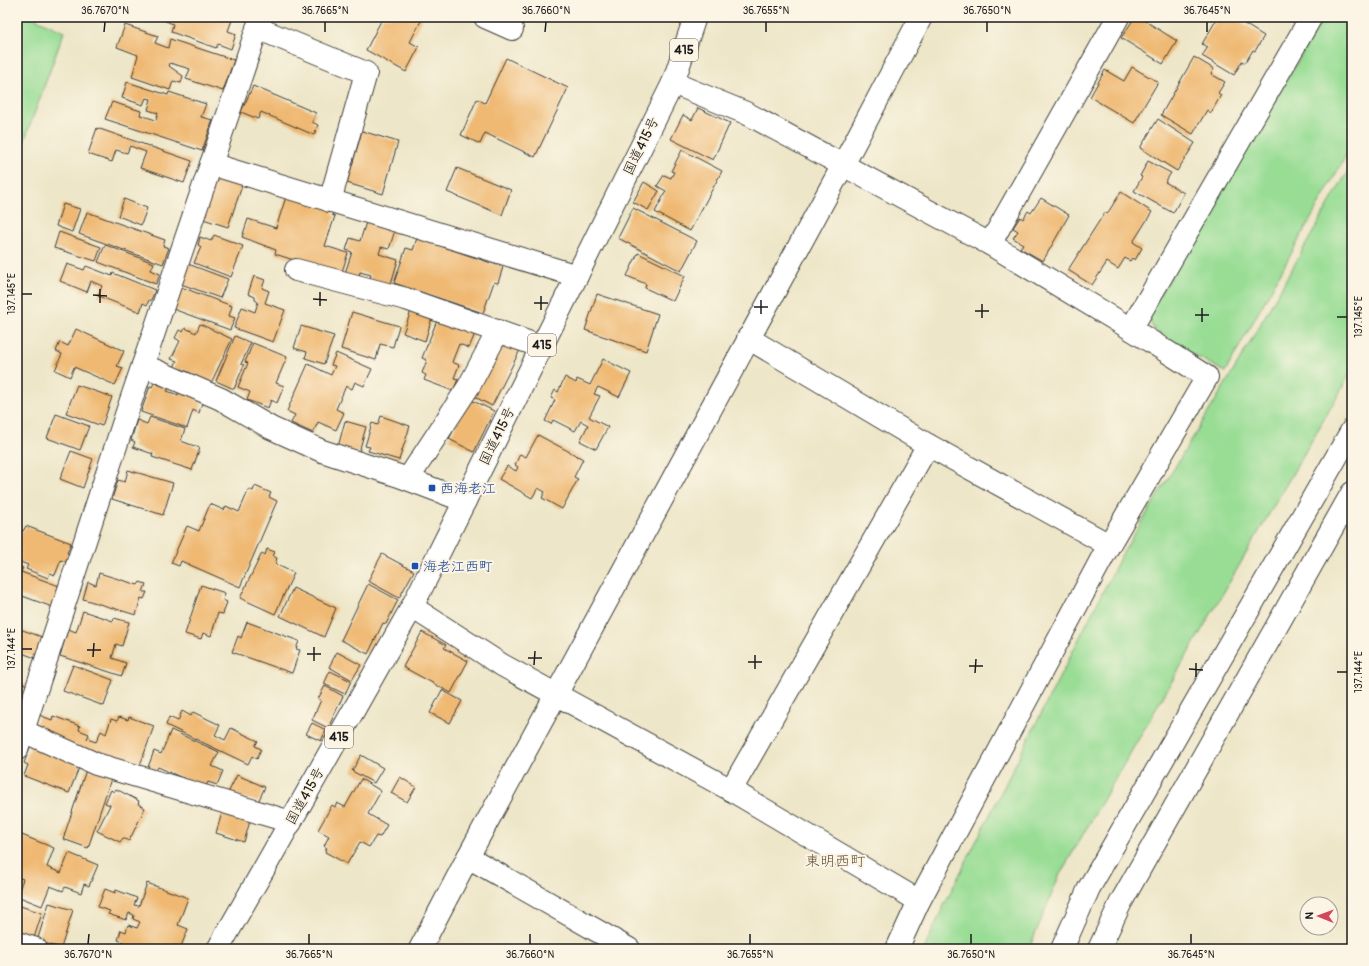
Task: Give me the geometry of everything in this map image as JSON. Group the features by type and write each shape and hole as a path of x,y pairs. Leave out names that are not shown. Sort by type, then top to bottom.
{"main road":[{"path":"485,17 512,29"},
{"name":"国道415号","path":"218,949 412,607 672,83 695,17"},
{"path":"420,949 468,857 543,687 748,338 837,162 921,17"},
{"path":"990,244 1118,17"},
{"path":"1131,329 1311,17"},
{"path":"291,822 20,740 143,366 259,22 366,73 330,200"},
{"path":"672,83 746,113 990,244 1131,329 1207,377 1109,544 919,901 897,949"},
{"path":"212,164 576,276"},
{"path":"296,270 406,299 542,347"},
{"path":"408,479 469,386 498,331"},
{"path":"748,338 928,445 1109,544"},
{"path":"143,366 221,399 271,428 322,451 408,479 465,501"},
{"path":"1062,949 1089,888 1352,430"},
{"path":"731,790 928,445"},
{"path":"1099,949 1121,902 1352,493"},
{"path":"412,607 502,665 731,790 919,901"},
{"path":"468,857 628,949"},
{"path":"17,943 36,949"}],"green space":[{"path":"17,17 32,17 64,32 17,161"},
{"path":"1324,17 1352,17 1352,145 1225,372 1178,346 1153,328 1148,315"},
{"path":"1352,164 1352,371 1059,876 1029,949 924,949 945,903 1121,556 1237,365"}],"building":[{"path":"156,17 223,17 232,20 228,31 236,34 231,49 218,44 216,48 171,32 173,24"},
{"path":"383,17 423,17 410,42 419,47 406,72 366,50"},
{"path":"1135,17 1139,17 1177,41 1163,64 1121,38"},
{"path":"1218,17 1233,17 1264,36 1255,51 1253,50 1245,63 1242,61 1234,75 1202,56 1208,47 1202,44"},
{"path":"125,25 158,36 155,43 168,48 170,39 234,60 223,91 186,79 190,69 170,63 169,66 183,76 181,83 173,81 170,90 132,77 138,55 117,47"},
{"path":"1194,57 1214,69 1211,74 1225,82 1218,93 1221,95 1211,113 1207,110 1193,134 1161,115"},
{"path":"506,58 568,88 535,157 485,133 480,144 461,135 477,99 485,103"},
{"path":"1132,67 1158,82 1134,123 1090,97 1105,70 1124,81"},
{"path":"127,82 168,95 169,92 206,104 201,117 213,120 202,151 105,119 112,102 141,111 140,115 156,120 158,113 148,110 151,99 146,98 143,105 122,98"},
{"path":"253,86 316,113 312,122 318,125 314,135 261,112 258,119 241,112"},
{"path":"698,108 730,123 713,160 671,139 683,115 692,120"},
{"path":"1158,119 1195,143 1177,171 1140,148"},
{"path":"97,128 192,161 184,183 140,168 146,152 130,146 127,153 116,150 112,162 88,154"},
{"path":"362,131 398,142 383,194 347,183"},
{"path":"682,150 722,171 690,231 655,212 666,191 657,186 664,175 671,178 674,172 671,171"},
{"path":"1148,161 1171,173 1165,182 1184,193 1173,213 1134,191 1142,177 1140,176"},
{"path":"457,168 511,190 502,215 447,192"},
{"path":"218,172 244,180 228,227 203,219"},
{"path":"644,182 659,191 648,210 633,202"},
{"path":"1121,192 1152,212 1133,242 1142,248 1135,260 1132,258 1130,261 1125,258 1118,269 1107,262 1092,285 1068,270 1105,212 1107,214"},
{"path":"286,197 335,206 332,215 335,216 325,246 348,253 341,275 275,254 276,250 242,237 248,219 276,228"},
{"path":"1041,198 1069,215 1043,261 1020,248 1023,244 1013,238 1018,231 1013,228 1020,217 1023,219 1028,211 1031,213"},
{"path":"124,199 147,208 141,225 118,216"},
{"path":"63,204 80,209 72,232 56,226"},
{"path":"633,208 697,241 681,271 618,238"},
{"path":"87,212 165,240 163,246 169,248 163,264 79,234"},
{"path":"368,216 397,224 389,249 381,247 379,254 398,260 390,287 369,281 371,275 360,272 358,280 344,276 352,252 346,250 350,238 360,241"},
{"path":"59,232 101,247 96,261 54,248"},
{"path":"214,235 243,246 231,277 194,263 201,247 198,245 200,237 211,241"},
{"path":"417,238 503,267 498,283 494,282 483,313 394,283 406,248 413,250"},
{"path":"105,245 154,263 151,270 160,274 156,284 98,262"},
{"path":"638,253 685,276 673,301 645,288 646,284 627,276"},
{"path":"67,264 84,270 86,266 112,276 113,273 155,290 147,305 143,303 140,312 98,296 102,286 91,281 87,292 60,281"},
{"path":"188,264 228,279 220,298 181,284"},
{"path":"254,276 265,280 262,288 269,291 265,303 285,310 273,342 234,328 242,307 255,312 258,302 255,300 255,297 248,294"},
{"path":"181,287 232,306 229,316 235,318 230,330 173,309"},
{"path":"597,294 658,314 646,351 585,330"},
{"path":"411,311 432,318 425,341 403,333"},
{"path":"352,312 399,326 393,347 380,344 376,360 341,349"},
{"path":"438,318 476,331 469,348 459,344 452,362 459,365 454,378 458,379 453,391 424,380 426,375 422,373 427,360 422,358"},
{"path":"200,324 232,339 211,383 182,369 180,372 173,369 177,361 171,359 180,341 175,338 179,330 183,332 185,328 196,333"},
{"path":"301,326 334,336 324,364 305,358 307,352 294,348"},
{"path":"76,329 124,351 117,366 123,368 115,385 74,367 70,377 55,370 62,354 56,351 60,342 68,346"},
{"path":"235,336 251,343 241,364 244,365 234,389 216,381"},
{"path":"500,338 521,348 492,406 473,396"},
{"path":"253,343 287,357 276,383 284,386 277,403 271,400 268,408 247,400 250,392 238,387 248,363 245,362"},
{"path":"336,353 372,369 364,386 355,382 352,389 346,386 336,409 344,413 336,430 318,422 313,433 291,423 295,415 287,411 308,364 331,375 335,366 331,365"},
{"path":"603,359 631,373 619,397 598,387 594,394 600,396 589,417 608,427 596,449 580,441 588,425 581,421 575,431 553,420 551,424 545,421 555,400 551,398 555,390 558,392 565,377 576,383 577,379 590,385"},
{"path":"154,383 169,388 167,391 178,395 179,391 197,397 196,400 202,403 199,413 193,410 187,428 141,412 150,386 152,387"},
{"path":"77,385 112,397 102,426 66,413"},
{"path":"469,399 494,411 474,452 449,439"},
{"path":"56,414 89,426 80,450 47,438"},
{"path":"381,416 410,426 399,460 368,451 370,447 365,446 372,423 378,425"},
{"path":"150,417 185,429 181,441 200,448 192,470 152,457 153,454 133,447 135,442 131,440 137,420 147,424"},
{"path":"345,421 366,427 359,452 338,447"},
{"path":"538,435 583,459 574,477 578,479 562,509 542,498 545,492 538,488 532,498 499,479 507,466 516,471 518,467 515,465 520,454 526,457"},
{"path":"71,451 93,459 83,488 60,479"},
{"path":"128,470 173,483 163,515 112,499 118,480 125,482"},
{"path":"255,486 271,493 269,497 277,501 240,587 181,561 179,566 171,563 187,526 199,531 210,504 224,510 226,506 239,512 249,489 253,491"},
{"path":"26,526 71,543 67,553 71,555 68,562 61,560 55,575 50,573 48,578 26,569 28,565 18,561 21,553 17,551 17,529 23,531"},
{"path":"267,549 275,552 273,556 277,558 275,564 294,573 275,614 240,598 262,553 265,555"},
{"path":"382,554 414,571 399,598 368,581"},
{"path":"17,566 23,568 21,572 62,587 55,608 17,594"},
{"path":"99,573 138,585 140,582 146,584 143,592 147,592 144,599 141,598 136,615 83,599 88,582 96,585"},
{"path":"368,584 398,600 386,624 383,623 368,654 341,640"},
{"path":"201,585 225,593 223,600 227,602 223,614 218,613 211,636 203,633 201,639 185,634"},
{"path":"293,588 336,608 324,637 280,616"},
{"path":"83,611 113,621 114,618 129,622 122,646 116,644 112,658 126,663 122,676 60,656 68,629 76,632"},
{"path":"247,622 299,641 296,649 300,650 292,673 232,652 238,636 241,638"},
{"path":"17,628 42,637 35,658 17,651"},
{"path":"422,632 446,645 444,648 468,661 451,693 403,667"},
{"path":"337,652 361,665 352,680 329,667"},
{"path":"73,665 113,680 104,706 63,691"},
{"path":"330,671 351,681 345,694 324,684"},
{"path":"17,681 28,685 17,714"},
{"path":"325,686 343,696 328,728 312,720 321,700 318,699"},
{"path":"442,690 462,701 450,723 430,713"},
{"path":"182,711 191,716 193,712 220,725 215,735 225,740 231,728 258,741 255,746 261,749 257,759 252,756 248,764 166,725 169,717 178,721"},
{"path":"39,715 52,720 53,716 80,726 79,730 89,734 87,739 96,742 101,731 106,734 111,719 117,721 119,717 128,720 129,717 154,726 138,771 34,729"},
{"path":"312,723 326,730 321,741 306,734"},
{"path":"171,730 219,752 212,766 223,771 217,785 208,782 205,788 158,767 155,773 147,770 154,751 161,754"},
{"path":"32,742 80,765 69,793 24,776 28,765 24,763"},
{"path":"361,755 383,768 374,783 352,771"},
{"path":"86,770 113,773 88,848 63,839"},
{"path":"237,775 265,787 258,802 228,793"},
{"path":"400,777 416,787 407,802 391,793"},
{"path":"361,779 381,791 368,814 387,825 380,837 376,836 369,847 360,842 347,864 325,852 327,848 324,846 329,836 318,830 332,805 335,807 337,803 345,807"},
{"path":"116,789 139,801 138,804 145,808 129,841 123,838 120,842 97,831 110,805 105,803 111,790 114,792"},
{"path":"224,806 252,814 244,842 216,833"},
{"path":"17,833 54,848 47,867 61,873 69,853 98,865 89,886 84,884 81,893 65,887 63,891 50,886 42,906 17,896 23,879 17,877"},
{"path":"147,883 188,898 178,925 188,929 180,949 167,949 155,945 153,949 120,949 123,942 118,940 121,930 126,932 128,925 137,928 140,922 133,919 134,915 129,913 126,920 108,914 110,911 98,907 105,889 115,893 116,890 137,898 134,905 139,906"},
{"path":"49,903 73,910 61,948 37,941"},
{"path":"17,905 42,913 33,941 17,936"}],"place":[{"name":"西海老江","path":"432,488"},
{"name":"海老江西町","path":"415,566"}],"district":[{"name":"東明西町","path":"835,861"}]}
